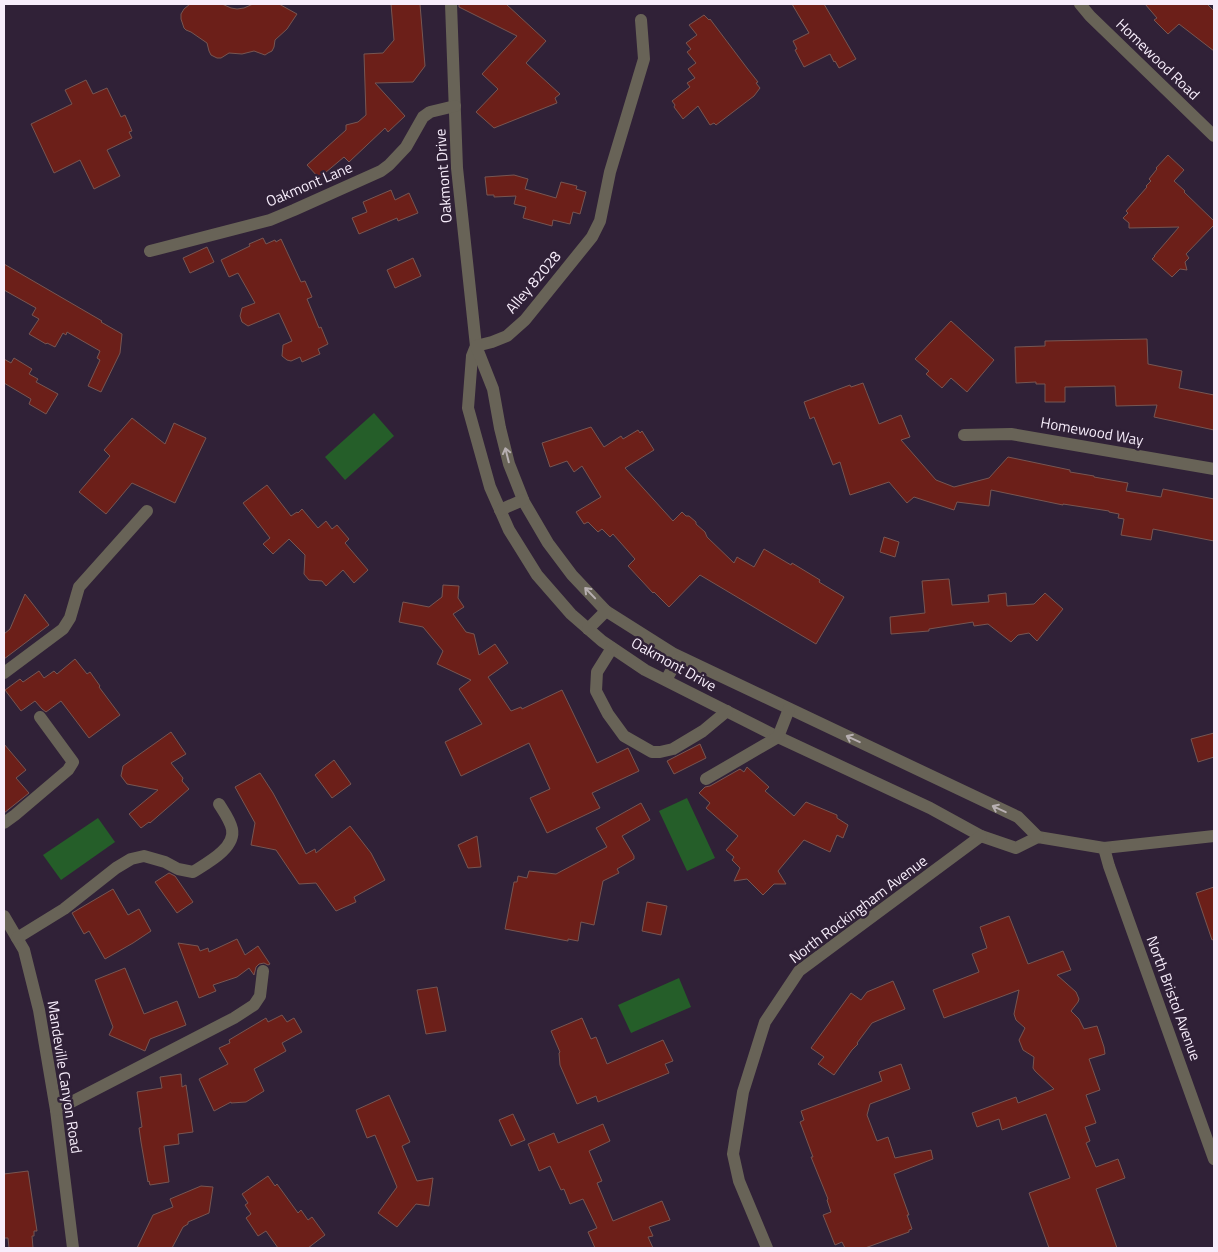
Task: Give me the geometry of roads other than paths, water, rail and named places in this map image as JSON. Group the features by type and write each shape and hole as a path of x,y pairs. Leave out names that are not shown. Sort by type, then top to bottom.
{"street":[{"name":"Oakmont Drive","path":"451,4 457,168 476,346 493,389 509,464 523,500 548,543 572,575 606,611 679,657 1018,817 1038,838 1016,848 980,836 930,808 778,737 645,670 602,641 570,614 537,575 509,530 490,487 468,408 472,356 476,346"},
{"name":"Homewood Road","path":"1080,4 1090,16 1214,136"},
{"name":"Alley 82028","path":"476,346 507,336 524,320 592,237 600,221 610,172 644,59 641,20"},
{"name":"Oakmont Lane","path":"150,251 276,217 381,171 390,166 406,147 423,117 430,112 455,106"},
{"name":"Homewood Way","path":"964,435 1011,434 1214,469"},
{"path":"500,510 523,500"},
{"path":"4,673 63,629 70,618 79,587 146,511"},
{"path":"588,629 606,611"},
{"path":"612,648 597,672 596,691 608,714 624,736 640,746 652,752 673,749 703,731 726,711"},
{"path":"666,680 679,657"},
{"path":"706,779 778,737 789,709"},
{"path":"4,823 68,770 73,762 40,717"},
{"path":"17,938 64,909 116,868 131,860 144,856 165,862 178,869 193,872 214,858 230,844 232,832 230,822 219,804"},
{"name":"North Rockingham Avenue","path":"766,1248 739,1181 733,1154 742,1092 766,1022 799,971 980,836"},
{"path":"1038,838 1104,848 1214,836"},
{"name":"North Bristol Avenue","path":"1104,848 1112,876 1214,1159"},
{"name":"Mandeville Canyon Road","path":"4,916 24,950 39,1010 56,1110 72,1248"},
{"path":"56,1110 234,1018 254,1005 260,996 263,971"}]}
